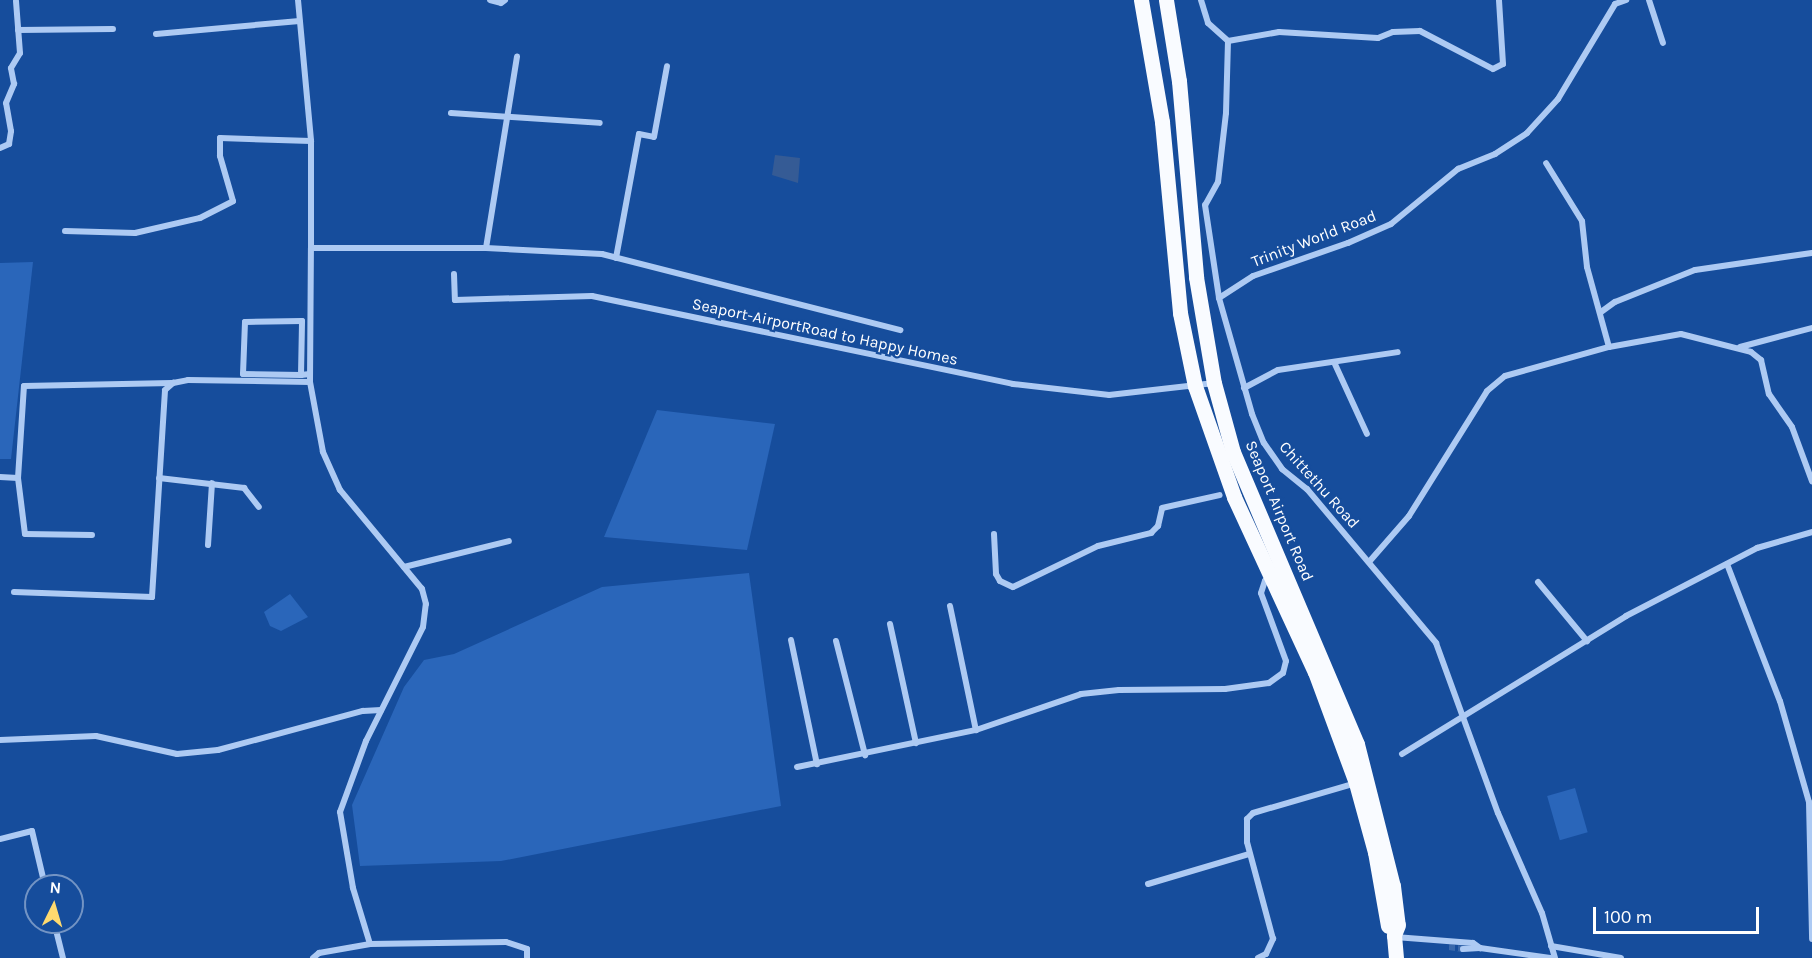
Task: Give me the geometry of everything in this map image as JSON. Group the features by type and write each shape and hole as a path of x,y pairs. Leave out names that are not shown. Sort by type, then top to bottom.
{"main road":[{"path":"1141,0 1150,37 1180,313 1195,386 1234,496 1278,574"},
{"name":"Seaport Airport Road","path":"1166,0 1172,20 1198,205 1200,308 1214,382 1233,452 1278,574 1331,675 1362,781 1397,916 1394,936"},
{"path":"1170,206 1198,205"},
{"path":"1362,781 1388,927 1394,936 1396,958"}],"street":[{"path":"298,0 311,141 310,382 323,452 340,490 422,589 426,604 423,627 381,710 349,781 340,812 353,888 370,944"},
{"path":"490,0 503,1"},
{"path":"1198,205 1218,182 1226,113 1227,40 1208,23 1201,0"},
{"path":"1227,40 1279,32 1378,38 1393,32 1420,31 1493,69 1503,64 1499,0"},
{"name":"Trinity World Road","path":"1219,298 1252,276 1348,243 1391,224 1458,169 1495,154 1527,133 1558,99 1615,4 1626,0"},
{"path":"1649,0 1663,43"},
{"path":"0,148 9,144 6,103 14,84 11,68 20,53 16,1"},
{"path":"156,34 300,21"},
{"path":"18,30 113,29"},
{"path":"486,248 517,56"},
{"path":"616,258 639,134 654,136 667,66"},
{"path":"451,113 507,119 600,123"},
{"path":"65,231 135,233 200,218 233,201 220,156 220,138 311,141"},
{"path":"1546,163 1582,220 1587,267 1609,347"},
{"name":"Chittethu Road","path":"1198,205 1219,298 1244,388 1264,443 1282,468 1307,489 1436,643 1498,813 1542,913 1555,958"},
{"path":"312,248 486,248 616,258 900,330"},
{"path":"1600,312 1615,302 1695,270 1812,254"},
{"name":"Seaport-AirportRoad to Happy Homes","path":"454,274 455,300 592,296 1013,384 1109,395 1214,382"},
{"path":"301,375 302,321 244,322 243,374 301,375 310,374"},
{"path":"1740,347 1812,328"},
{"path":"1369,562 1408,516 1487,391 1505,376 1609,347 1681,334 1740,347 1761,360 1769,394 1792,427 1812,481"},
{"path":"1244,388 1278,370 1398,352"},
{"path":"1334,362 1367,434"},
{"path":"92,535 25,534 18,478 24,386 310,382"},
{"path":"14,592 152,597 165,390 173,383"},
{"path":"0,477 18,478"},
{"path":"159,478 244,488 259,507"},
{"path":"208,545 212,483"},
{"path":"994,534 996,574 1000,582 1013,587 1098,546 1151,534 1158,526 1162,508 1220,495"},
{"path":"1402,754 1587,641 1727,564 1757,548 1812,532"},
{"path":"404,567 509,542"},
{"path":"1727,564 1780,701 1809,802 1812,939"},
{"path":"797,767 865,755 976,730 1089,693 1225,689 1269,683 1282,673 1286,661 1261,593 1265,581 1278,574"},
{"path":"1538,582 1587,641"},
{"path":"950,606 976,730"},
{"path":"890,624 916,743"},
{"path":"791,640 817,764"},
{"path":"836,641 865,755"},
{"path":"0,740 96,736 177,754 218,750 363,711 381,710"},
{"path":"1258,958 1266,954 1273,939 1250,855 1245,831 1247,819 1253,813 1362,781"},
{"path":"0,839 32,831 42,874"},
{"path":"1148,884 1250,855"},
{"path":"57,934 63,958"},
{"path":"1394,936 1440,943 1461,942 1480,948 1550,958"},
{"path":"313,958 319,953 370,944 506,942 527,949 527,958"},
{"path":"1440,943 1449,947"},
{"path":"1551,946 1621,958"},
{"path":"1463,949 1480,948"}],"shaded area":[{"path":"775,155 800,158 798,183 772,175"},
{"path":"33,262 11,459 0,459 0,263"},
{"path":"657,410 775,424 747,550 604,537"},
{"path":"749,573 781,806 501,861 360,866 352,805 404,687 424,660 454,654 602,587"},
{"path":"290,594 308,617 281,631 270,626 264,612"},
{"path":"1575,788 1588,832 1560,840 1547,796"}],"tunnel":[{"path":"1449,947 1463,949"}]}
